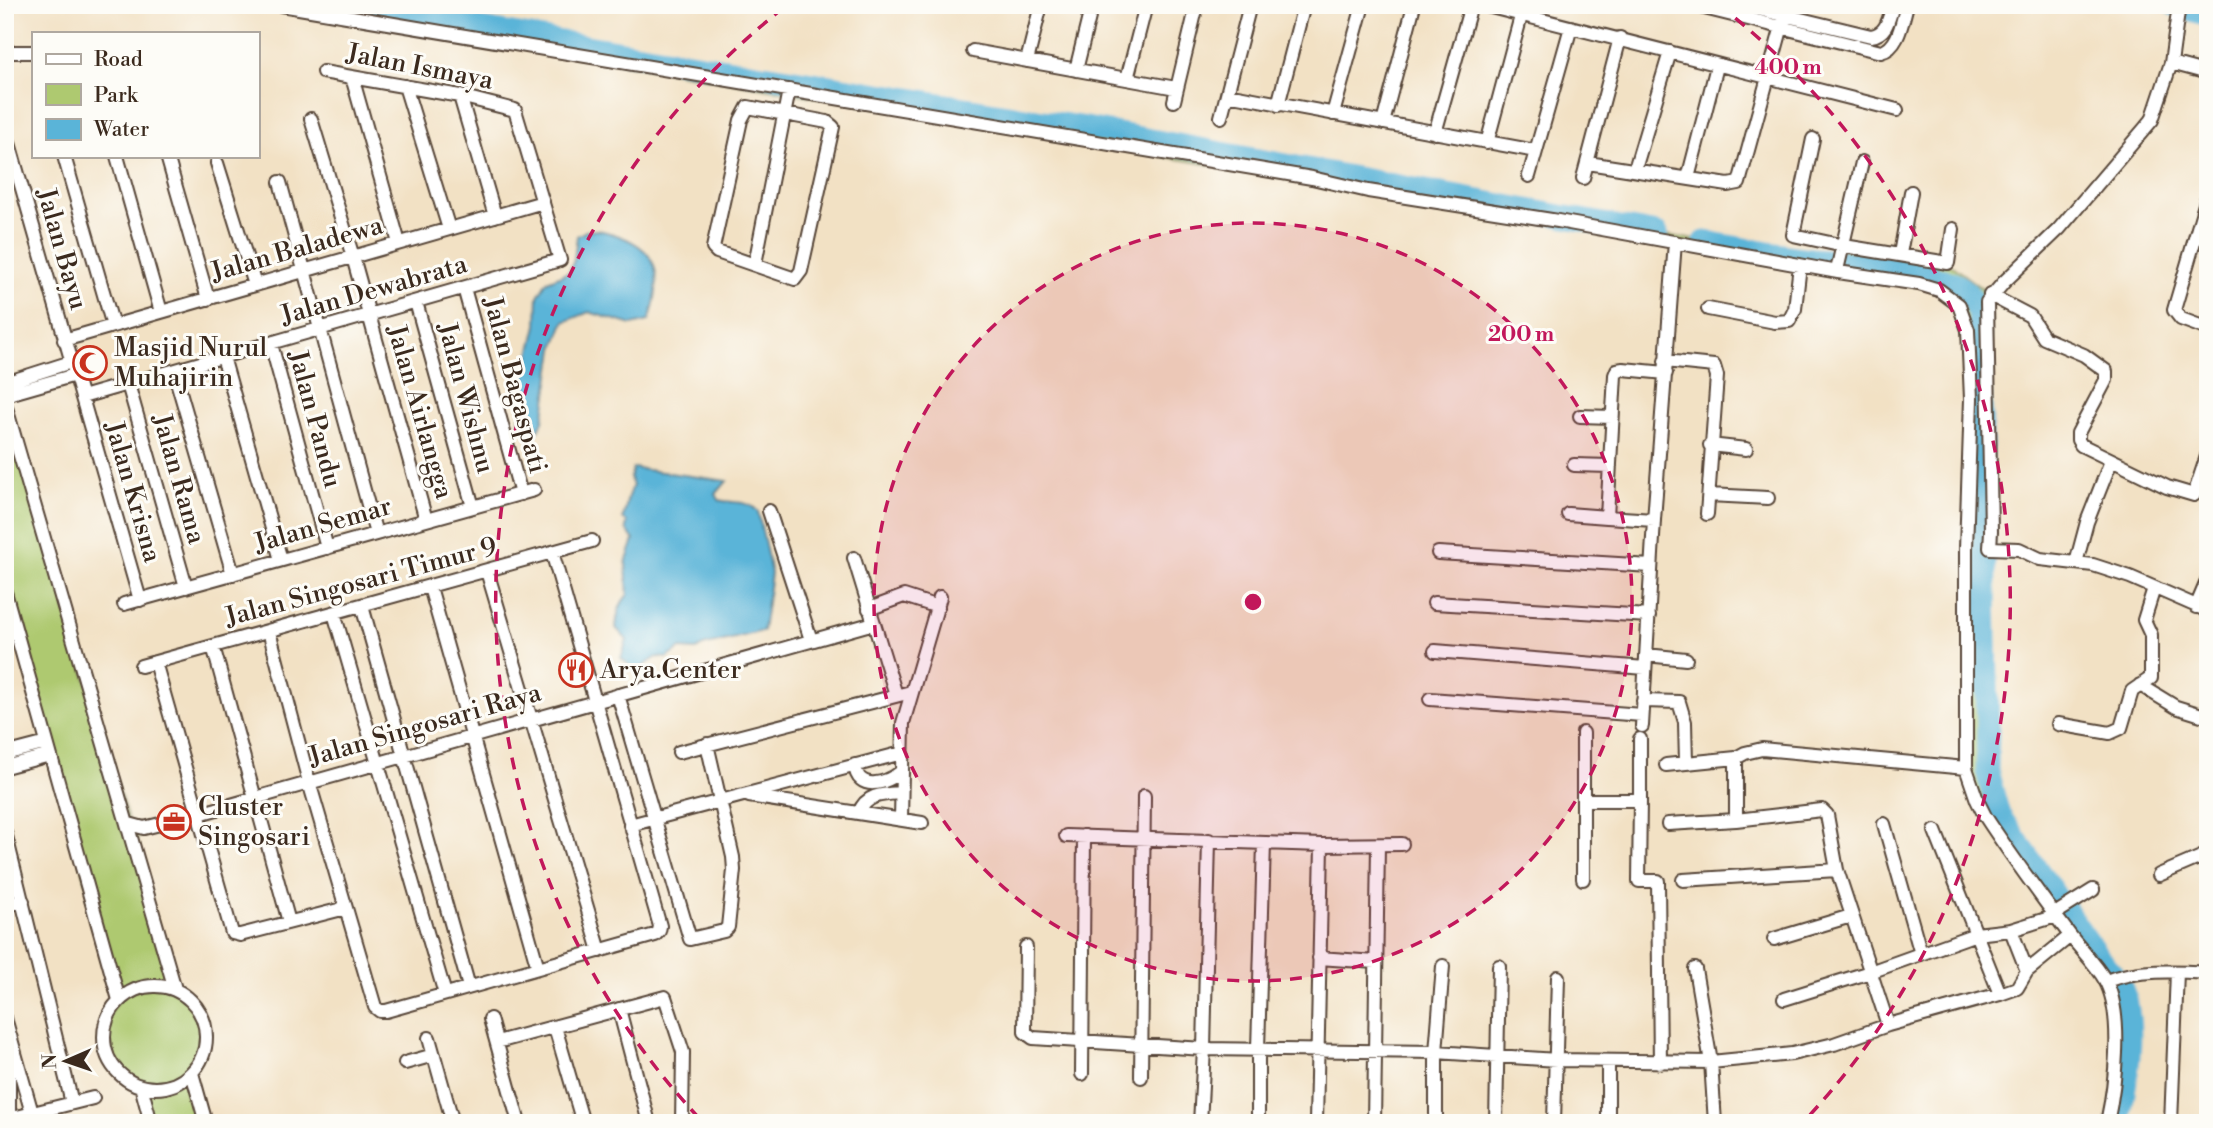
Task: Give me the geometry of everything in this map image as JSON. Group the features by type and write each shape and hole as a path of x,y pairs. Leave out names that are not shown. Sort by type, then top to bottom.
{"street":[{"path":"281,5 1312,178 1368,191 1800,265 1838,269 1939,290 1959,305 1965,318 1971,351 1978,549"},
{"path":"1027,61 1041,5"},
{"path":"1076,70 1092,5"},
{"path":"1126,79 1146,5"},
{"path":"973,51 1126,79 1175,95 1197,5"},
{"path":"1221,117 1250,5"},
{"path":"1278,105 1304,5"},
{"path":"1333,114 1363,5"},
{"path":"1383,123 1414,5"},
{"path":"1435,133 1471,5"},
{"path":"1483,5 1897,110"},
{"path":"1692,5 1877,52 1888,50 1895,42 1907,5"},
{"path":"1742,5 1866,36 1881,33 1895,42"},
{"path":"1881,33 1893,5"},
{"path":"2107,1123 2115,1078 2115,1017 2110,979 2070,936 2058,913 1985,816 1976,800 1966,768 1978,549 1986,310 1990,295 2059,229 2152,120 2171,63 2177,10"},
{"path":"1588,163 1728,185 1740,181 1785,15"},
{"path":"1487,143 1521,16"},
{"path":"1529,176 1571,27"},
{"path":"1583,178 1620,38"},
{"path":"5,52 32,52"},
{"path":"1635,169 1670,52"},
{"path":"2171,63 2208,73"},
{"path":"1688,177 1717,66"},
{"name":"Jalan Ismaya","path":"323,72 460,96 514,110 560,257 558,263"},
{"path":"352,77 399,243"},
{"path":"405,86 449,229"},
{"path":"755,264 789,90"},
{"path":"1227,94 1536,151"},
{"path":"460,96 495,216"},
{"path":"753,107 785,113 831,124 833,127 800,276 795,279 717,252 713,246 745,110 753,107"},
{"name":"Jalan Airlangga","path":"311,119 353,257 426,520"},
{"name":"Jalan Bayu","path":"5,129 73,368"},
{"path":"1813,139 1793,235 1948,262 1953,229"},
{"path":"65,158 113,326"},
{"path":"118,158 161,312"},
{"path":"168,158 208,299"},
{"path":"1838,269 1862,162"},
{"path":"217,163 255,285"},
{"path":"280,182 376,534"},
{"path":"1900,254 1911,192"},
{"path":"2208,194 2174,310 2181,319 2208,329"},
{"name":"Jalan Baladewa","path":"64,340 543,202"},
{"path":"1660,1063 1658,881 1639,881 1641,727 1675,242"},
{"name":"Jalan Dewabrata","path":"82,397 558,263"},
{"path":"1708,309 1775,323 1789,321 1795,309 1800,265"},
{"name":"Jalan Bagaspati","path":"464,288 528,492"},
{"path":"1990,295 2030,316 2044,338 2084,355 2105,370 2107,377 2080,429 2078,440 2081,445 2167,487 2208,499"},
{"name":"Jalan Wishnu","path":"416,302 473,507"},
{"name":"Jalan Pandu","path":"271,344 327,548"},
{"path":"223,357 281,560"},
{"path":"1607,517 1617,370 1714,366 1717,376 1707,514"},
{"path":"5,383 73,368"},
{"path":"5,395 73,368"},
{"name":"Jalan Krisna","path":"73,368 141,600"},
{"path":"174,371 233,574"},
{"name":"Jalan Rama","path":"128,384 186,587"},
{"path":"5,404 175,989"},
{"path":"1580,416 1612,417"},
{"path":"1710,445 1746,449"},
{"path":"2194,495 2208,453"},
{"path":"2076,564 2087,522 2111,461"},
{"path":"1574,465 1610,466"},
{"name":"Jalan Semar","path":"124,604 528,492"},
{"path":"1709,495 1768,498"},
{"path":"769,511 811,640"},
{"path":"1568,514 1654,520"},
{"name":"Jalan Singosari Timur 9","path":"141,666 593,541"},
{"path":"1978,549 2019,549 2040,559 2093,565 2202,609 2208,579"},
{"path":"269,631 374,1007 386,1011 655,935 659,931 660,926 552,552"},
{"path":"1438,553 1651,566"},
{"path":"854,558 896,695"},
{"path":"487,571 600,951"},
{"path":"430,587 538,968"},
{"path":"2058,724 2106,733 2122,728 2133,689 2151,678 2151,635 2144,620 2154,588"},
{"path":"5,592 119,1000"},
{"path":"869,609 904,596 939,602 903,723 901,819"},
{"path":"1434,603 1649,616"},
{"path":"362,606 469,987"},
{"path":"334,613 444,994"},
{"name":"Jalan Singosari Raya","path":"195,815 874,623"},
{"path":"213,646 289,922"},
{"path":"1435,651 1646,662 1686,659"},
{"path":"155,662 195,815 230,930 235,935 346,908"},
{"path":"2140,685 2176,707 2208,717"},
{"path":"679,752 911,692"},
{"path":"618,695 690,939 728,928 734,863 707,744"},
{"path":"1430,699 1641,727"},
{"path":"1643,701 1679,702 1685,722 1686,763"},
{"path":"1583,733 1583,879"},
{"path":"5,754 48,749"},
{"path":"5,768 48,749"},
{"path":"1666,765 1736,758 1745,752 1762,749 1966,768"},
{"path":"630,825 902,753"},
{"path":"1736,758 1736,820"},
{"path":"855,765 855,772 871,784 883,783 901,772"},
{"path":"795,781 800,793 797,803"},
{"path":"859,813 863,803 870,797 901,793"},
{"path":"741,795 922,823"},
{"path":"1141,1077 1144,796"},
{"path":"1583,800 1640,800"},
{"path":"1668,824 1824,811 1836,870 1888,1026"},
{"path":"134,842 144,830 195,815"},
{"path":"129,824 144,830"},
{"path":"1884,824 1921,954"},
{"path":"1935,831 2000,994"},
{"path":"5,832 72,1103"},
{"path":"1066,836 1322,845 1402,844"},
{"path":"1082,1074 1084,836"},
{"path":"1200,1123 1209,841"},
{"path":"1258,1123 1264,843"},
{"path":"1316,1123 1322,845"},
{"path":"1374,1123 1378,845"},
{"path":"2159,874 2208,854"},
{"path":"1683,880 1836,870"},
{"path":"1784,999 1976,934 2011,930 2058,913 2093,890"},
{"path":"5,905 23,901"},
{"path":"1774,939 1851,916"},
{"path":"2011,930 2027,971"},
{"path":"1026,947 1026,1035 1033,1038 1204,1049 1436,1052 1497,1058 1660,1063 1711,1062 1792,1054 2000,994 2017,988 2027,971 2070,936"},
{"path":"1319,958 1376,962"},
{"path":"1436,1123 1436,1052 1443,966"},
{"path":"1496,1123 1499,966"},
{"path":"1695,969 1711,1062 1715,1123"},
{"path":"2171,1123 2177,972"},
{"path":"2110,979 2136,974 2208,973"},
{"path":"1554,1123 1558,977"},
{"path":"145,986 165,986 184,994 198,1008 207,1037 203,1056 192,1073 177,1084 164,1088 132,1083 117,1071 107,1055 104,1035 108,1016 119,1000 145,986"},
{"path":"497,1042 665,996 682,1052 682,1123"},
{"path":"619,1009 649,1123"},
{"path":"5,1018 9,1046 7,1120 93,1098"},
{"path":"490,1019 519,1123"},
{"path":"555,1027 583,1123"},
{"path":"429,1038 453,1123"},
{"path":"9,1046 33,1113"},
{"path":"405,1063 434,1055"},
{"path":"1608,1062 1608,1123"},
{"path":"192,1073 206,1123"},
{"path":"141,1086 151,1123"}],"green space":[{"path":"281,5 336,5 974,110 1783,256 1839,261 1844,246 1948,263 1990,295 1991,531 1984,548 1987,771 1999,815 2122,989 2127,1004 2130,1037 2119,1123 2107,1123 2115,1078 2106,981 2070,936 1970,783 1965,318 1939,290"},
{"path":"5,404 129,824 145,832 134,842 175,989 195,1006 205,1027 204,1050 192,1073 206,1123 151,1123 141,1087 118,1071 107,1050 107,1025 119,1000 5,592"}],"water":[{"path":"598,230 633,242 652,260 657,286 649,321 632,325 589,312 564,322 554,349 543,421 533,440 519,424 523,384 537,325 538,296 547,281 569,272 574,260 577,236 586,231"},
{"path":"633,468 727,481 716,494 719,500 750,505 758,512 771,573 763,631 696,650 680,649 667,658 657,657 634,669 621,658 627,640 616,628 616,623 621,606 628,595 626,563 634,540 626,529 627,522 622,519 633,486 630,478"}],"waterway":[{"path":"336,5 1092,129 1657,234"},
{"path":"2175,5 2208,15"},
{"path":"1705,242 1784,256 1886,266 1925,274 1962,289 1969,295 1979,315 1987,771 1999,815 2122,989 2127,1004 2130,1037 2118,1123"}],"place":[{"name":"Masjid Nurul Muhajirin","path":"90,363"},
{"name":"Arya.Center","path":"576,670"},
{"name":"Cluster Singosari","path":"174,822"}]}
